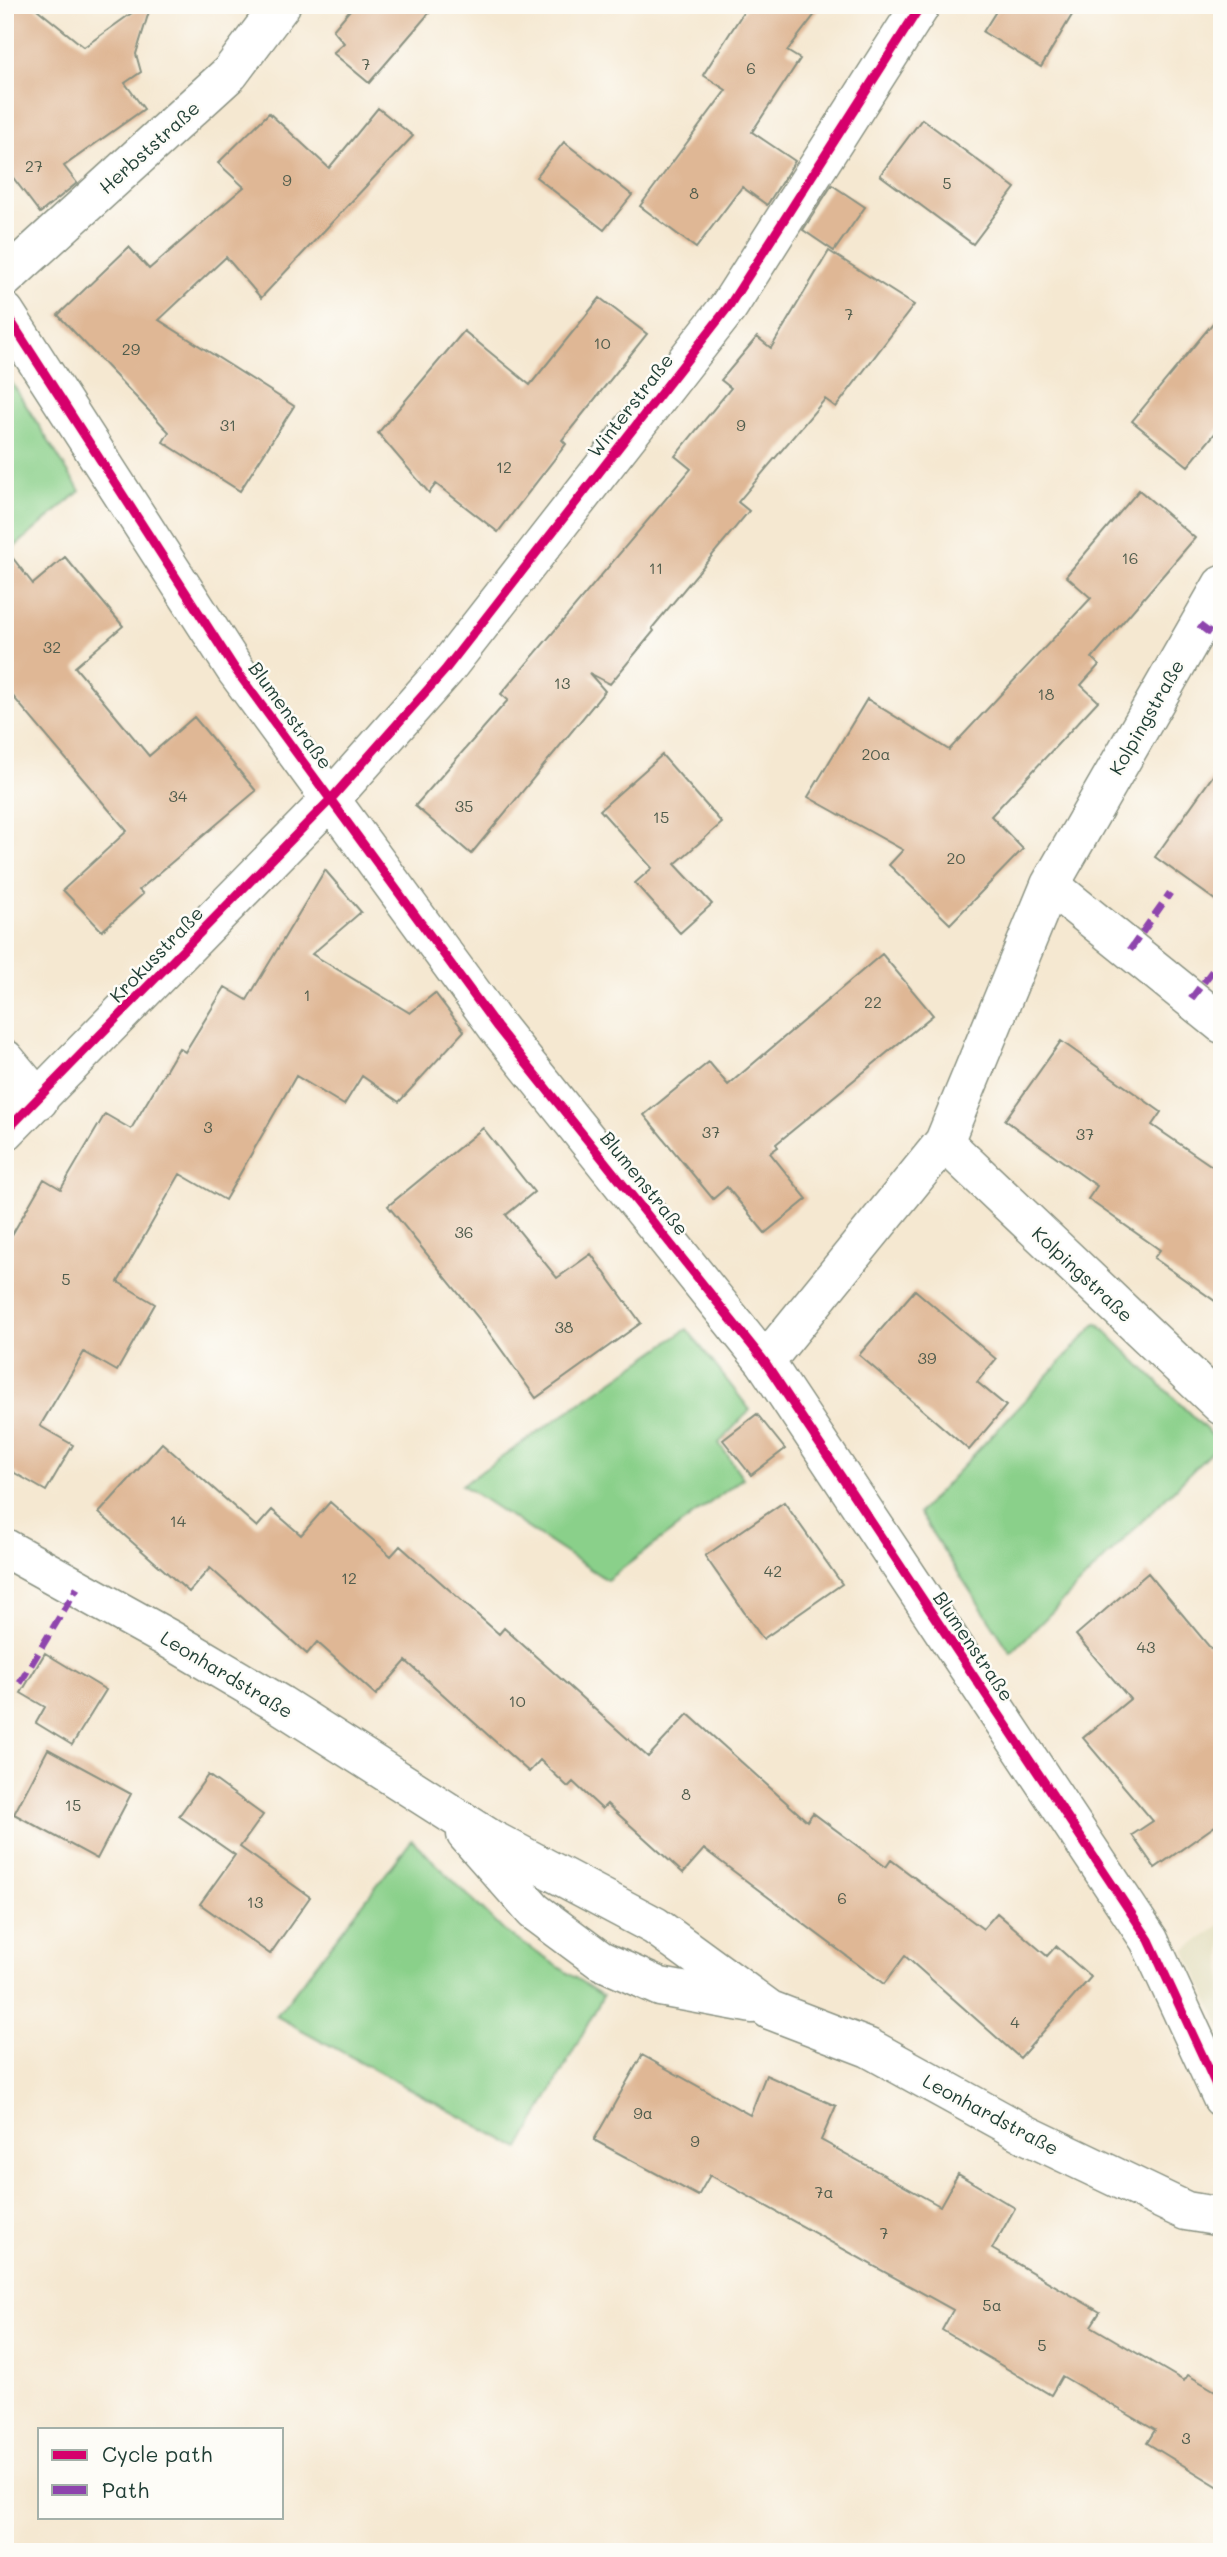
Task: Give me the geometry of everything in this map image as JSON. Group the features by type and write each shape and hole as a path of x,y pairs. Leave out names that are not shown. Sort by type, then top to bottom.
{"street":[{"name":"Herbststraße","path":"5,278 230,73 281,5"},
{"name":"Winterstraße","path":"331,799 445,670 729,306 921,5"},
{"name":"Blumenstraße","path":"5,312 235,669 497,1027 765,1362 1149,1940 1222,2098"},
{"name":"Kolpingstraße","path":"765,1362 944,1142 1050,885 1222,585"},
{"name":"Krokusstraße","path":"5,1132 331,799"},
{"path":"1050,885 1222,1024"},
{"path":"5,1059 39,1100"},
{"name":"Kolpingstraße","path":"944,1142 1222,1406"},
{"name":"Leonhardstraße","path":"5,1548 171,1640 489,1838 655,1926 763,2006"},
{"name":"Leonhardstraße","path":"443,1808 534,1911 600,1960 660,1987 763,2006 869,2048 1025,2134 1186,2211 1222,2217"}],"shaded area":[{"path":"1222,1924 1222,2029 1185,1950"}],"green space":[{"path":"5,372 80,491 5,555"},
{"path":"1097,1323 1220,1443 1011,1653 919,1513"},
{"path":"687,1329 750,1410 719,1443 743,1478 607,1580 462,1485"},
{"path":"412,1840 504,1931 603,1996 520,2149 276,2016"}],"building":[{"path":"5,5 32,5 84,47 143,5 151,5 136,54 141,72 125,83 144,109 64,166 77,183 40,213 5,167"},
{"path":"354,5 436,5 369,83 333,53 344,43 333,30"},
{"path":"748,5 822,5 787,51 800,59 752,132 795,161 767,205 742,187 696,248 640,206 726,90 703,75"},
{"path":"1000,5 1078,5 1041,67 983,32"},
{"path":"378,108 413,136 261,298 226,257 159,320 294,406 240,491 163,442 169,432 58,315 129,247 149,269 244,187 218,163 269,113 329,168"},
{"path":"922,119 1015,188 973,244 880,175"},
{"path":"564,142 632,195 604,230 536,177"},
{"path":"832,185 865,207 834,251 803,230"},
{"path":"829,251 914,305 836,407 825,399 738,502 749,511 652,628 654,631 610,684 589,673 605,691 471,854 415,806 508,700 501,694 691,469 675,456 731,388 721,380 757,337 771,348"},
{"path":"600,298 647,334 562,440 566,444 498,532 436,484 429,493 378,433 464,331 530,385"},
{"path":"1222,312 1222,425 1188,466 1132,421"},
{"path":"1139,490 1195,538 1092,658 1099,665 1081,685 1098,701 991,816 1023,849 950,924 889,865 903,850 808,797 867,699 949,750 1091,598 1066,576"},
{"path":"5,548 33,584 65,557 123,626 75,667 149,756 194,717 256,791 139,890 143,894 102,931 63,890 127,831 5,687"},
{"path":"662,755 722,823 675,864 712,904 680,933 635,883 652,868 600,810"},
{"path":"1222,763 1222,905 1155,857"},
{"path":"325,870 361,912 312,954 410,1013 435,993 464,1031 399,1102 362,1076 344,1105 296,1076 225,1200 180,1174 118,1282 155,1304 117,1371 84,1352 40,1426 73,1445 46,1491 13,1472 5,1485 5,1247 44,1179 61,1189 105,1114 131,1129 179,1048 185,1052 225,987 247,1000"},
{"path":"882,954 933,1015 776,1144 778,1147 770,1153 807,1199 765,1233 727,1187 713,1199 644,1115 709,1062 728,1085"},
{"path":"1061,1041 1161,1112 1152,1125 1222,1173 1222,1306 1154,1258 1160,1250 1088,1199 1097,1186 1005,1120"},
{"path":"483,1128 534,1192 506,1215 557,1278 591,1254 641,1323 536,1398 480,1320 388,1206"},
{"path":"915,1290 996,1359 977,1382 1006,1406 969,1450 859,1355"},
{"path":"757,1414 785,1449 751,1475 723,1440"},
{"path":"162,1443 257,1527 272,1510 301,1535 330,1502 391,1556 400,1546 499,1634 504,1628 648,1757 688,1714 807,1821 813,1813 886,1867 891,1860 983,1929 997,1913 1047,1956 1056,1946 1091,1977 1020,2058 905,1956 884,1984 704,1849 683,1873 607,1804 602,1809 573,1782 568,1787 540,1760 529,1772 406,1661 376,1695 317,1642 307,1654 210,1568 189,1592 99,1513"},
{"path":"784,1502 842,1584 763,1639 705,1556"},
{"path":"1148,1573 1222,1662 1222,1821 1155,1868 1132,1835 1153,1821 1083,1738 1130,1699 1076,1635"},
{"path":"45,1653 106,1690 72,1745 36,1723 45,1707 21,1693"},
{"path":"48,1749 131,1794 97,1859 14,1814"},
{"path":"208,1775 263,1815 240,1847 310,1897 270,1954 200,1904 235,1855 179,1816"},
{"path":"642,2055 750,2115 766,2075 836,2106 821,2140 940,2206 958,2174 1015,2208 992,2249 1100,2312 1091,2326 1184,2381 1188,2375 1222,2395 1222,2489 1147,2443 1155,2430 1062,2376 1051,2395 942,2330 953,2310 710,2175 698,2196 594,2140"}],"marked path":[{"path":"1199,625 1222,642"},
{"path":"1130,950 1170,893"},
{"path":"1191,999 1222,958"},
{"path":"20,1683 77,1588"}],"cycle path":[{"path":"5,1132 331,799 445,670 729,306 921,5"},
{"path":"5,312 235,669 497,1027 765,1362 1149,1940 1222,2098"}]}
